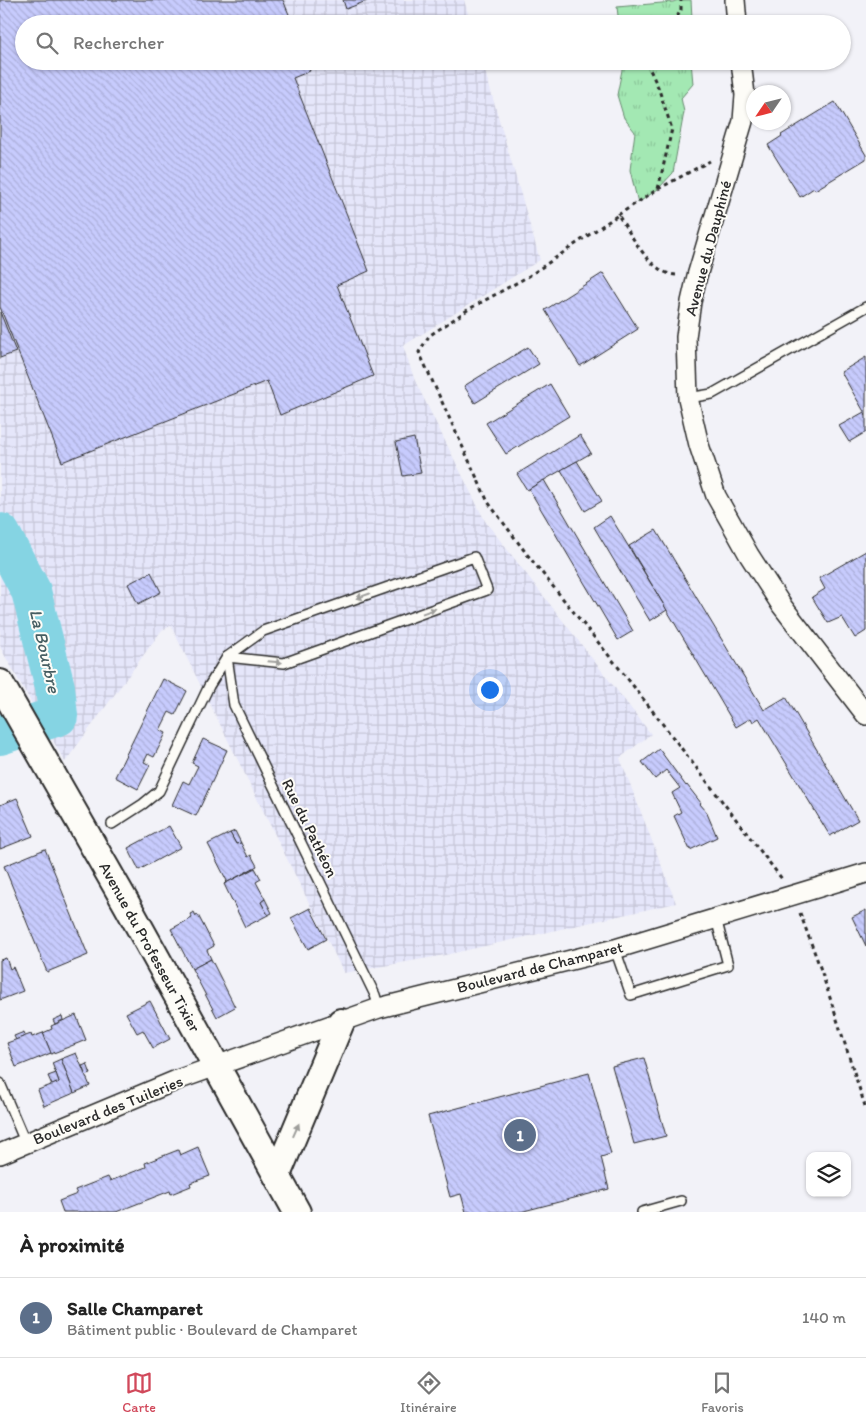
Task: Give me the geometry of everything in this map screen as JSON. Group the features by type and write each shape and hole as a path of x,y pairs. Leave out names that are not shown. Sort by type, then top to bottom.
{"main road":[{"name":"Avenue du Professeur Tixier","path":"4,689 126,903 297,1212"},
{"path":"277,1175 341,1022"}],"street":[{"path":"735,0 736,15"},
{"name":"Avenue du Dauphiné","path":"742,70 745,95 743,121 691,302 686,338 688,398 699,445 716,496 749,555 782,606 866,715"},
{"name":"Boulevard de Champaret","path":"216,1067 379,1008 616,949 866,873"},
{"name":"Boulevard des Tuileries","path":"0,1154 177,1080 216,1067"}],"lane":[{"path":"688,398 712,394 866,307"},
{"path":"112,824 159,791 209,686 227,657 263,631 474,557 487,590 284,663 227,657"},
{"name":"Rue du Pathéon","path":"227,657 234,705 371,987 379,1008"},
{"path":"616,949 631,994 728,965 716,918"},
{"path":"0,1083 26,1144"},
{"path":"642,1212 681,1201"}],"path":[{"path":"678,15 681,10 681,0"},
{"path":"650,70 658,86 672,129 658,189"},
{"path":"735,147 658,189 529,276 469,309 429,336 419,352 488,502 526,553 631,683 793,895 821,970 866,1109"},
{"path":"618,216 650,263 667,275 697,276"}],"shaded area":[{"path":"0,0 464,0 468,15 15,15 15,70 485,70 540,260 403,346 415,381 485,521 651,734 620,758 676,903 445,955 344,973 171,626 162,630 65,762 0,647"}],"green space":[{"path":"691,0 692,15 618,15 617,7"},
{"path":"622,70 692,70 693,84 681,98 684,112 673,173 658,189 638,203 630,170 635,132 624,118 617,95"}],"building":[{"path":"0,0 283,0 289,15 15,15 15,70 310,70 293,78 369,271 337,285 373,376 280,415 267,381 62,462 0,307"},
{"path":"343,0 369,0 346,9"},
{"path":"835,102 866,155 866,159 800,197 768,145"},
{"path":"603,273 638,329 580,366 545,310"},
{"path":"0,312 16,352 0,358"},
{"path":"528,347 539,364 475,403 464,386"},
{"path":"866,357 866,415 841,372"},
{"path":"550,384 569,416 506,454 486,423"},
{"path":"864,412 866,415 866,432 849,442 839,426"},
{"path":"580,435 591,453 527,490 517,474"},
{"path":"414,438 421,473 403,476 396,442"},
{"path":"577,461 602,501 585,511 561,470"},
{"path":"544,480 633,631 618,640 529,489"},
{"path":"610,516 667,610 650,621 594,527"},
{"path":"656,530 764,710 786,697 858,820 830,836 759,718 753,722 751,718 736,727 629,546"},
{"path":"866,551 866,631 855,638 842,617 828,623 812,597 825,589 819,578"},
{"path":"151,572 161,592 138,604 128,584"},
{"path":"163,679 187,691 175,715 169,712 160,730 166,733 154,757 148,754 144,762 150,765 138,789 115,777"},
{"path":"203,739 227,750 196,816 172,805 183,781 189,784 198,766 192,763"},
{"path":"659,749 701,803 717,837 690,850 674,816 681,812 672,793 680,788 666,770 655,779 642,762"},
{"path":"17,798 33,836 0,849 0,805"},
{"path":"169,826 181,847 139,870 128,848"},
{"path":"235,831 241,843 236,844 230,833"},
{"path":"230,833 236,844 241,843 248,857 251,855 257,866 224,884 227,881 208,844"},
{"path":"45,849 88,955 47,972 4,866"},
{"path":"255,868 261,879 256,882 265,899 261,902 268,915 245,927 224,884"},
{"path":"265,899 272,913 268,915 261,902"},
{"path":"310,908 326,939 308,949 291,918"},
{"path":"866,910 866,946 852,917"},
{"path":"194,912 196,916 198,915 214,946 207,950 211,959 192,969 171,929 192,918 190,914"},
{"path":"6,958 10,969 13,967 23,991 0,1000 0,960"},
{"path":"211,959 235,1007 217,1017 192,969"},
{"path":"150,1001 170,1039 153,1048 143,1030 137,1033 126,1013"},
{"path":"76,1015 86,1040 51,1054 43,1033 52,1029 51,1026"},
{"path":"62,1016 63,1020 55,1024 53,1020"},
{"path":"24,1032 25,1036 16,1040 14,1036"},
{"path":"43,1033 51,1053 16,1067 7,1043 31,1034 32,1037"},
{"path":"76,1053 90,1086 74,1093 61,1059"},
{"path":"644,1058 666,1136 634,1144 612,1066"},
{"path":"61,1059 74,1093 44,1106 38,1090 59,1082 52,1063"},
{"path":"87,1064 91,1074 86,1076 82,1066"},
{"path":"56,1073 59,1082 52,1085 48,1076"},
{"path":"589,1073 611,1154 601,1157 609,1189 520,1212 466,1212 461,1194 450,1197 428,1116"},
{"path":"198,1147 210,1176 190,1183 191,1186 171,1194 170,1191 116,1212 63,1212 59,1201 77,1194 75,1190 108,1177 110,1181 146,1167 145,1163 178,1150 180,1155"}],"waterway":[{"name":"La Bourbre","path":"0,533 31,591 55,687 58,716 0,735"}],"place":[{"name":"Salle Champaret","path":"520,1135"}]}
